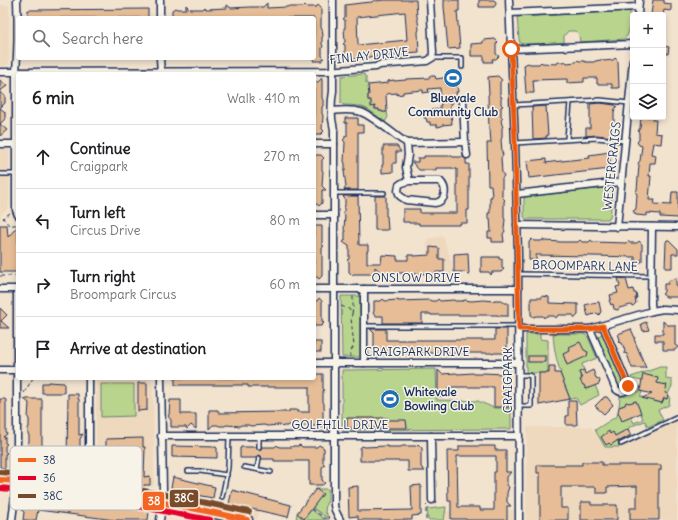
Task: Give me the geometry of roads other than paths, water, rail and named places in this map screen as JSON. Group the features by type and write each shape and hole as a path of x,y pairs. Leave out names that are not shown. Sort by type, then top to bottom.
{"main road":[{"path":"0,480 10,481"},
{"path":"142,498 247,520"}],"street":[{"path":"16,0 16,16"},
{"path":"160,0 160,16"},
{"path":"333,0 332,110 334,144 334,505 340,520"},
{"path":"429,60 433,53 430,0"},
{"name":"CRAIGPARK","path":"509,0 517,194 519,520"},
{"path":"638,12 639,0"},
{"path":"510,13 638,8"},
{"path":"511,49 630,44"},
{"path":"16,60 16,72"},
{"path":"160,60 161,72"},
{"name":"FINLAY DRIVE","path":"0,72 333,71 429,60"},
{"name":"WESTERCRAIGS","path":"617,227 631,84"},
{"path":"463,102 467,155"},
{"path":"332,110 354,110 367,115 407,143 465,142"},
{"path":"407,143 408,155 406,167 409,181"},
{"path":"0,144 16,144"},
{"path":"316,144 334,144"},
{"path":"409,181 440,181 444,186 444,196 441,201 435,203 403,198 398,194 398,187 402,183 409,181"},
{"path":"517,194 621,182"},
{"path":"316,215 334,215"},
{"path":"517,225 678,227"},
{"path":"652,227 650,304 652,311"},
{"name":"ONSLOW DRIVE","path":"316,289 518,288"},
{"path":"0,290 16,289"},
{"path":"364,289 364,363"},
{"path":"519,328 590,329 652,311 663,309 678,310"},
{"path":"590,329 616,389 623,392 627,388 628,383 603,326"},
{"name":"CRAIGPARK DRIVE","path":"316,363 519,363"},
{"path":"0,370 16,370"},
{"path":"17,446 18,380"},
{"path":"89,380 90,446"},
{"path":"160,520 163,491 161,380"},
{"name":"GOLFHILL DRIVE","path":"161,436 519,436"},
{"path":"431,436 432,500"},
{"path":"12,520 13,510"}],"lane":[{"path":"429,60 462,58 462,67"},
{"path":"514,105 600,100 629,103"},
{"path":"567,139 570,102"},
{"path":"515,143 597,138 625,141"},
{"path":"0,174 16,174"},
{"path":"334,193 384,193"},
{"name":"BROOMPARK LANE","path":"518,274 651,276"},
{"path":"364,326 519,328"},
{"path":"519,375 531,376 531,406 519,406"},
{"path":"620,444 678,417"},
{"path":"222,497 228,468 228,436"},
{"path":"259,437 259,447"},
{"path":"257,469 259,458"},
{"path":"244,467 271,472"},
{"path":"188,471 200,471 227,475"}],"place":[{"name":"Bluevale Community Club","path":"453,78"},
{"name":"Whitevale Bowling Club","path":"390,399"}]}
